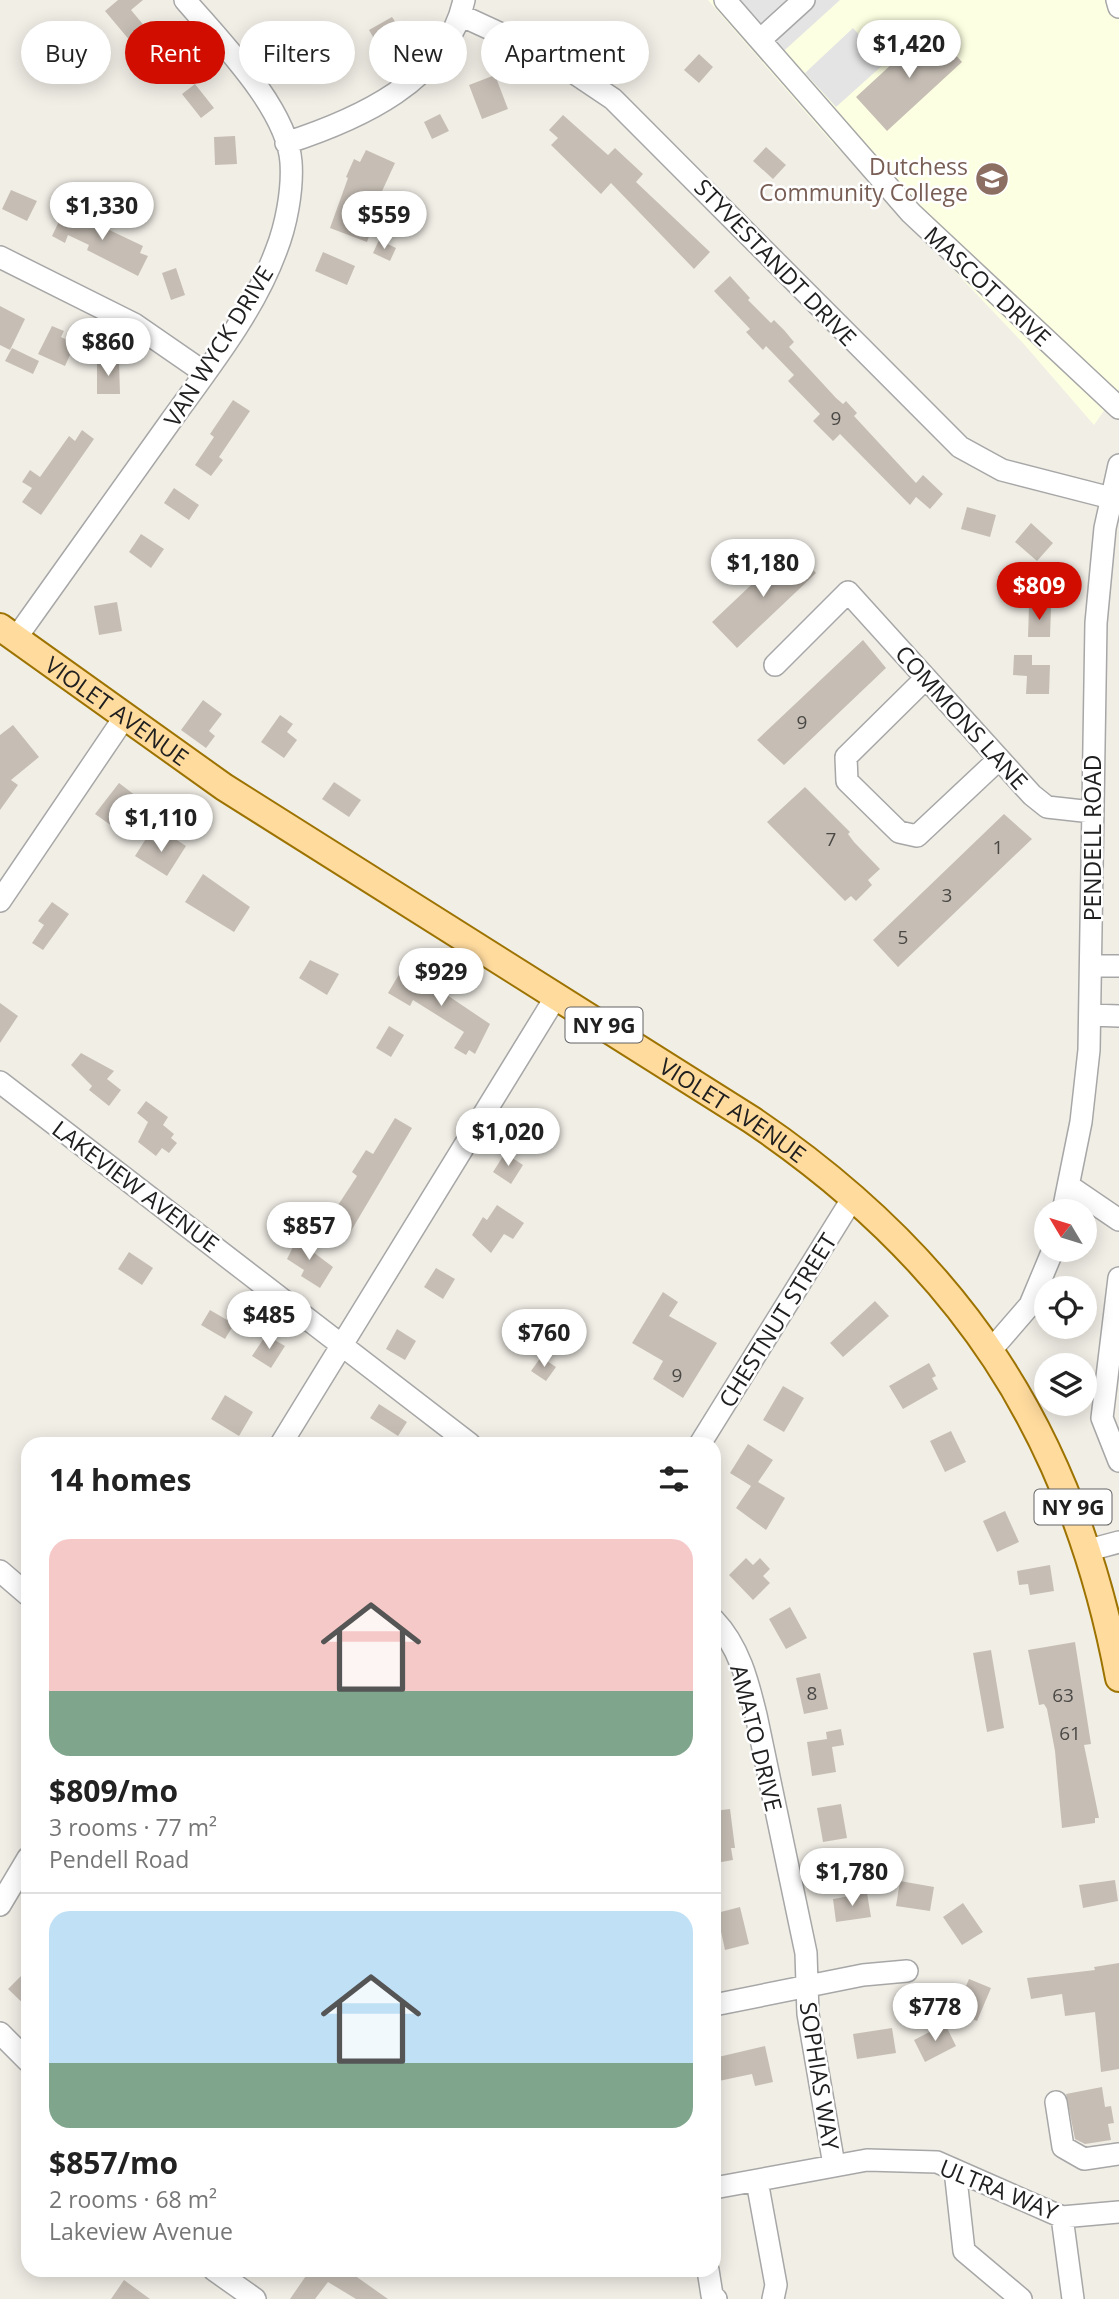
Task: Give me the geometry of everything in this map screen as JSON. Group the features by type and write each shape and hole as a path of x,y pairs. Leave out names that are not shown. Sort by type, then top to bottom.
{"main road":[{"name":"VIOLET AVENUE","path":"8,632 124,718 224,787 781,1139 854,1196 926,1268 991,1350 1049,1451 1111,1604 1119,1678"}],"street":[{"name":"VAN WYCK DRIVE","path":"8,632 205,373 257,291 277,251 286,216 291,162 285,143 268,100 185,0"},
{"name":"MASCOT DRIVE","path":"724,0 911,213 1119,408"},
{"path":"760,40 804,0"},
{"path":"1117,0 1119,7"},
{"path":"285,143 335,127 401,88 428,68 446,47 462,8"},
{"name":"STYVESTANDT DRIVE","path":"462,8 549,57 613,100 713,196 960,447 1002,470 1111,498"},
{"path":"0,257 134,324 205,373"},
{"name":"PENDELL ROAD","path":"1066,1199 1086,1089 1091,1015 1097,599 1111,498 1119,465"},
{"name":"COMMONS LANE","path":"775,665 848,592 1032,795 1047,807 1092,812"},
{"path":"926,678 846,757 848,781 899,832 917,836 999,759"},
{"path":"0,901 124,718"},
{"path":"1092,965 1119,966"},
{"path":"285,1437 557,995"},
{"path":"1091,1015 1119,1016"},
{"name":"LAKEVIEW AVENUE","path":"0,1082 461,1437"},
{"path":"1069,1186 1119,1220"},
{"name":"CHESTNUT STREET","path":"704,1437 854,1196"},
{"path":"991,1350 1030,1305 1048,1262"},
{"path":"1119,1278 1102,1418 1119,1461"},
{"path":"1089,1550 1119,1542"},
{"path":"0,1571 21,1589"},
{"name":"AMATO DRIVE","path":"721,1630 733,1647 748,1681 806,1953 807,1987"},
{"path":"0,1905 21,1870"},
{"path":"721,2004 863,1975 907,1971"},
{"name":"SOPHIAS WAY","path":"807,1987 808,2014 834,2165"},
{"path":"0,2033 21,2054"},
{"path":"1056,2102 1063,2147 1084,2159 1119,2154"},
{"name":"ULTRA WAY","path":"721,2187 867,2160 937,2162 1062,2217 1119,2212"},
{"path":"955,2170 964,2251 1021,2299"},
{"path":"757,2180 776,2285 773,2299"},
{"path":"1062,2217 1073,2299"},
{"path":"224,2277 255,2299"},
{"path":"709,2277 712,2295 716,2299"}],"shaded area":[{"name":"Dutchess Community College","path":"708,0 1119,0 1119,389 1094,425 1023,343 829,139"},
{"path":"725,0 840,0 776,58"},
{"path":"853,28 885,63 836,107 805,73"}],"building":[{"path":"118,0 143,0 131,10 140,21 125,21 125,35 105,11"},
{"path":"931,28 962,62 887,131 856,97"},
{"path":"699,54 713,67 699,83 684,70"},
{"path":"481,80 481,84 498,84 508,109 482,119 469,85"},
{"path":"195,84 214,108 201,118 182,94"},
{"path":"440,114 449,131 432,139 424,122"},
{"path":"563,115 608,155 615,148 643,174 636,182 710,252 694,269 611,183 601,194 551,145 558,138 549,130"},
{"path":"235,136 237,164 215,165 214,137"},
{"path":"766,147 786,165 773,179 753,161"},
{"path":"366,150 395,163 372,213 377,214 367,242 330,228 354,159 360,162"},
{"path":"11,190 37,201 27,221 2,209"},
{"path":"65,209 143,246 140,253 148,256 138,276 87,250 89,245 68,235 65,243 52,236"},
{"path":"379,240 396,248 390,261 373,253"},
{"path":"323,252 355,266 347,285 315,271"},
{"path":"176,268 185,295 171,300 162,273"},
{"path":"730,276 750,298 748,300 771,323 774,320 784,330 794,342 789,347 836,398 843,404 846,401 857,413 854,416 916,483 923,475 943,494 930,509 916,497 910,505 840,434 833,441 813,421 820,414 788,381 794,375 766,346 763,350 746,332 750,329 714,291"},
{"path":"0,306 25,319 10,350 0,345"},
{"path":"52,326 64,331 61,337 75,344 65,366 38,354"},
{"path":"12,348 39,361 33,374 5,361"},
{"path":"97,361 119,361 120,394 97,394"},
{"path":"233,400 250,411 219,457 223,460 211,476 195,465 214,437 210,434"},
{"path":"82,430 94,439 41,515 22,502 32,488 22,482 30,470 40,477 69,436 75,441"},
{"path":"174,488 199,505 189,520 164,503"},
{"path":"967,507 996,515 990,537 961,529"},
{"path":"1031,523 1053,543 1037,561 1015,542"},
{"path":"141,534 164,549 151,568 129,552"},
{"path":"786,552 794,561 800,556 816,573 737,648 712,622"},
{"path":"117,602 122,631 99,635 94,606"},
{"path":"1029,607 1051,608 1050,637 1028,637"},
{"path":"863,640 886,668 784,765 757,740"},
{"path":"1014,655 1032,655 1032,665 1050,665 1049,694 1026,694 1027,676 1013,675"},
{"path":"203,700 222,714 209,731 215,736 206,748 181,730"},
{"path":"280,715 293,724 287,732 297,740 284,758 261,742"},
{"path":"13,725 39,757 11,780 18,785 0,810 0,735"},
{"path":"334,782 361,800 349,817 322,799"},
{"path":"119,783 140,799 130,813 125,809 112,826 95,814"},
{"path":"805,787 850,832 848,834 854,842 880,869 868,880 872,885 856,901 851,896 845,901 767,822"},
{"path":"1004,814 1032,839 898,967 873,940"},
{"path":"169,835 186,846 167,876 135,856 147,837 161,846"},
{"path":"203,874 250,907 234,932 185,902"},
{"path":"52,902 69,914 43,950 32,943 44,925 38,921"},
{"path":"310,960 339,974 327,995 299,978"},
{"path":"404,966 490,1024 475,1054 469,1050 466,1055 454,1048 464,1032 413,1000 410,1006 388,993"},
{"path":"0,1003 18,1016 0,1043"},
{"path":"389,1026 404,1035 391,1057 376,1048"},
{"path":"81,1053 114,1071 107,1079 121,1090 109,1106 89,1090 92,1086 71,1065"},
{"path":"146,1101 168,1117 163,1125 174,1134 171,1138 177,1143 169,1153 162,1148 156,1156 138,1142 148,1122 137,1113"},
{"path":"395,1118 412,1128 348,1236 327,1222 357,1176 352,1172 366,1150 373,1154"},
{"path":"505,1153 523,1165 511,1184 493,1172"},
{"path":"497,1205 524,1223 513,1239 504,1234 491,1253 472,1235 483,1217 487,1220"},
{"path":"300,1233 313,1242 309,1249 333,1267 320,1288 301,1276 304,1270 287,1259"},
{"path":"129,1252 153,1268 142,1285 118,1269"},
{"path":"436,1268 455,1279 443,1299 424,1287"},
{"path":"663,1292 678,1302 669,1316 717,1343 683,1398 653,1379 663,1361 632,1343"},
{"path":"875,1301 889,1316 843,1357 830,1343"},
{"path":"210,1310 234,1324 225,1339 201,1325"},
{"path":"397,1329 416,1341 405,1360 386,1349"},
{"path":"266,1335 285,1346 271,1368 252,1356"},
{"path":"541,1357 556,1367 546,1381 531,1371"},
{"path":"929,1363 936,1376 932,1378 938,1389 903,1409 889,1386"},
{"path":"783,1386 804,1398 784,1432 763,1420"},
{"path":"225,1395 253,1412 239,1436 211,1419"},
{"path":"379,1404 407,1422 398,1436 370,1418"},
{"path":"951,1431 966,1462 945,1472 930,1441"},
{"path":"748,1444 773,1460 758,1482 785,1498 766,1530 736,1508 751,1486 730,1473"},
{"path":"1005,1511 1019,1542 997,1552 983,1521"},
{"path":"746,1558 753,1565 760,1558 770,1569 763,1576 770,1583 753,1600 729,1575"},
{"path":"1050,1565 1054,1591 1030,1595 1028,1584 1019,1585 1017,1571"},
{"path":"790,1607 807,1638 786,1649 769,1619"},
{"path":"1075,1642 1091,1744 1084,1745 1099,1818 1095,1818 1095,1823 1062,1828 1055,1751 1047,1709 1044,1704 1039,1705 1028,1650"},
{"path":"991,1650 1004,1728 987,1732 973,1653"},
{"path":"820,1673 828,1709 804,1714 796,1678"},
{"path":"841,1729 844,1745 832,1747 836,1772 812,1776 807,1742 827,1739 826,1732"},
{"path":"841,1804 847,1838 823,1842 817,1808"},
{"path":"730,1809 735,1848 731,1848 733,1860 721,1862 721,1810"},
{"path":"1115,1880 1118,1901 1083,1908 1079,1885"},
{"path":"900,1881 934,1887 930,1911 896,1906"},
{"path":"867,1893 871,1917 836,1922 833,1899"},
{"path":"963,1903 983,1932 962,1945 943,1917"},
{"path":"740,1907 749,1944 725,1950 721,1912"},
{"path":"1119,1963 1119,2069 1101,2072 1095,2012 1065,2016 1062,1994 1031,1999 1027,1978 1095,1970 1094,1967"},
{"path":"21,1976 21,2001 8,1989"},
{"path":"969,1979 991,1988 977,2021 955,2012"},
{"path":"945,2024 956,2046 925,2062 914,2040"},
{"path":"892,2028 896,2053 857,2059 853,2034"},
{"path":"765,2046 773,2082 755,2086 752,2074 721,2081 721,2056"},
{"path":"1102,2087 1105,2107 1111,2106 1114,2123 1108,2124 1111,2140 1085,2144 1075,2139 1066,2094"},
{"path":"305,2277 357,2277 388,2299 356,2299 328,2282 315,2299 290,2299"},
{"path":"124,2280 150,2299 111,2299"}],"place":[{"name":"Dutchess Community College","path":"992,179"}]}
